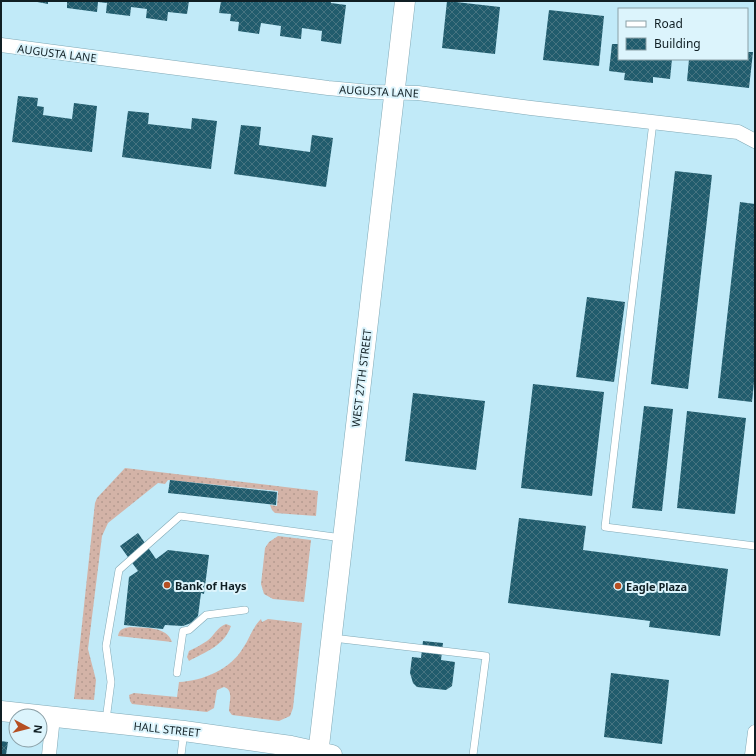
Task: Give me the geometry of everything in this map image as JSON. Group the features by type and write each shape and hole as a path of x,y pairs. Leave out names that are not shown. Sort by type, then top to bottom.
{"main road":[{"name":"WEST 27TH STREET","path":"323,754 331,638 405,1"},
{"name":"HALL STREET","path":"1,711 184,730 291,746 323,754"}],"street":[{"name":"AUGUSTA LANE","path":"1,45 325,88 394,93 418,92 531,108 738,132 755,141"},
{"path":"49,755 53,717"},
{"path":"752,755 755,732"}],"lane":[{"path":"653,122 605,527 755,546"},
{"path":"106,723 110,682 106,646 119,570 180,516 342,538"},
{"path":"177,673 183,631 189,630 206,615 245,610"},
{"path":"331,638 486,656 474,755"},
{"path":"181,755 184,730"}],"shaded area":[{"path":"125,468 318,491 316,516 275,513 270,505 277,506 278,491 168,480 165,484 158,483 108,523 102,536 88,649 96,680 94,700 74,699 95,503 97,498"},
{"path":"278,536 311,540 304,602 273,599 264,594 261,584 265,548 269,542"},
{"path":"261,619 262,622 268,619 302,623 293,708 290,716 279,721 232,715 229,711 230,694 224,687 217,690 214,708 207,712 132,704 130,701 129,695 134,693 177,697 179,682 207,676 224,668 238,655 255,626"},
{"path":"226,624 231,626 224,639 213,648 189,661 187,657 189,651 207,641 220,627"},
{"path":"130,627 160,630 169,637 172,642 118,636 121,630"}],"building":[{"path":"32,1 48,1 48,4"},
{"path":"67,1 189,1 187,14 168,12 167,21 146,18 147,9 131,7 130,16 106,13 107,3 98,2 97,12 67,8"},
{"path":"221,1 331,1 331,3 346,5 341,44 321,41 322,31 302,28 301,39 280,36 281,26 261,23 259,34 238,31 239,22 230,21 231,14 219,13"},
{"path":"447,1 500,7 495,54 442,48"},
{"path":"549,10 604,16 599,66 543,60"},
{"path":"612,44 618,44 618,60 672,60 670,79 653,77 653,83 624,80 625,73 609,71"},
{"path":"748,52 753,52 749,88 687,81 689,60 748,60"},
{"path":"18,96 38,98 37,106 44,107 43,115 72,119 74,103 97,106 92,152 12,142"},
{"path":"128,111 149,113 148,124 191,129 192,118 217,121 211,169 122,157"},
{"path":"241,125 261,127 259,145 310,152 312,135 333,138 326,187 234,174"},
{"path":"675,171 712,175 688,389 651,384"},
{"path":"740,202 755,204 755,372 752,402 718,398"},
{"path":"587,297 625,302 614,382 576,377"},
{"path":"533,384 604,392 592,496 521,488"},
{"path":"413,393 485,401 476,470 405,461"},
{"path":"644,406 673,409 662,511 632,508"},
{"path":"687,411 746,418 735,514 677,508"},
{"path":"170,480 277,492 276,505 168,493"},
{"name":"Eagle Plaza","path":"519,518 586,526 583,550 728,569 720,636 649,627 650,621 508,603"},
{"name":"Bank of Hays","path":"138,533 156,559 168,550 209,555 204,594 201,593 198,616 191,623 183,626 165,625 163,629 124,625 129,577 138,571 120,546"},
{"path":"423,641 443,643 441,660 455,662 452,686 446,690 417,687 413,683 410,673 412,657 421,658"},
{"path":"611,673 669,680 662,744 604,737"},
{"path":"1,741 8,742 6,755 1,755"}],"place":[{"name":"Bank of Hays","path":"167,585"},
{"name":"Eagle Plaza","path":"618,586"}]}
